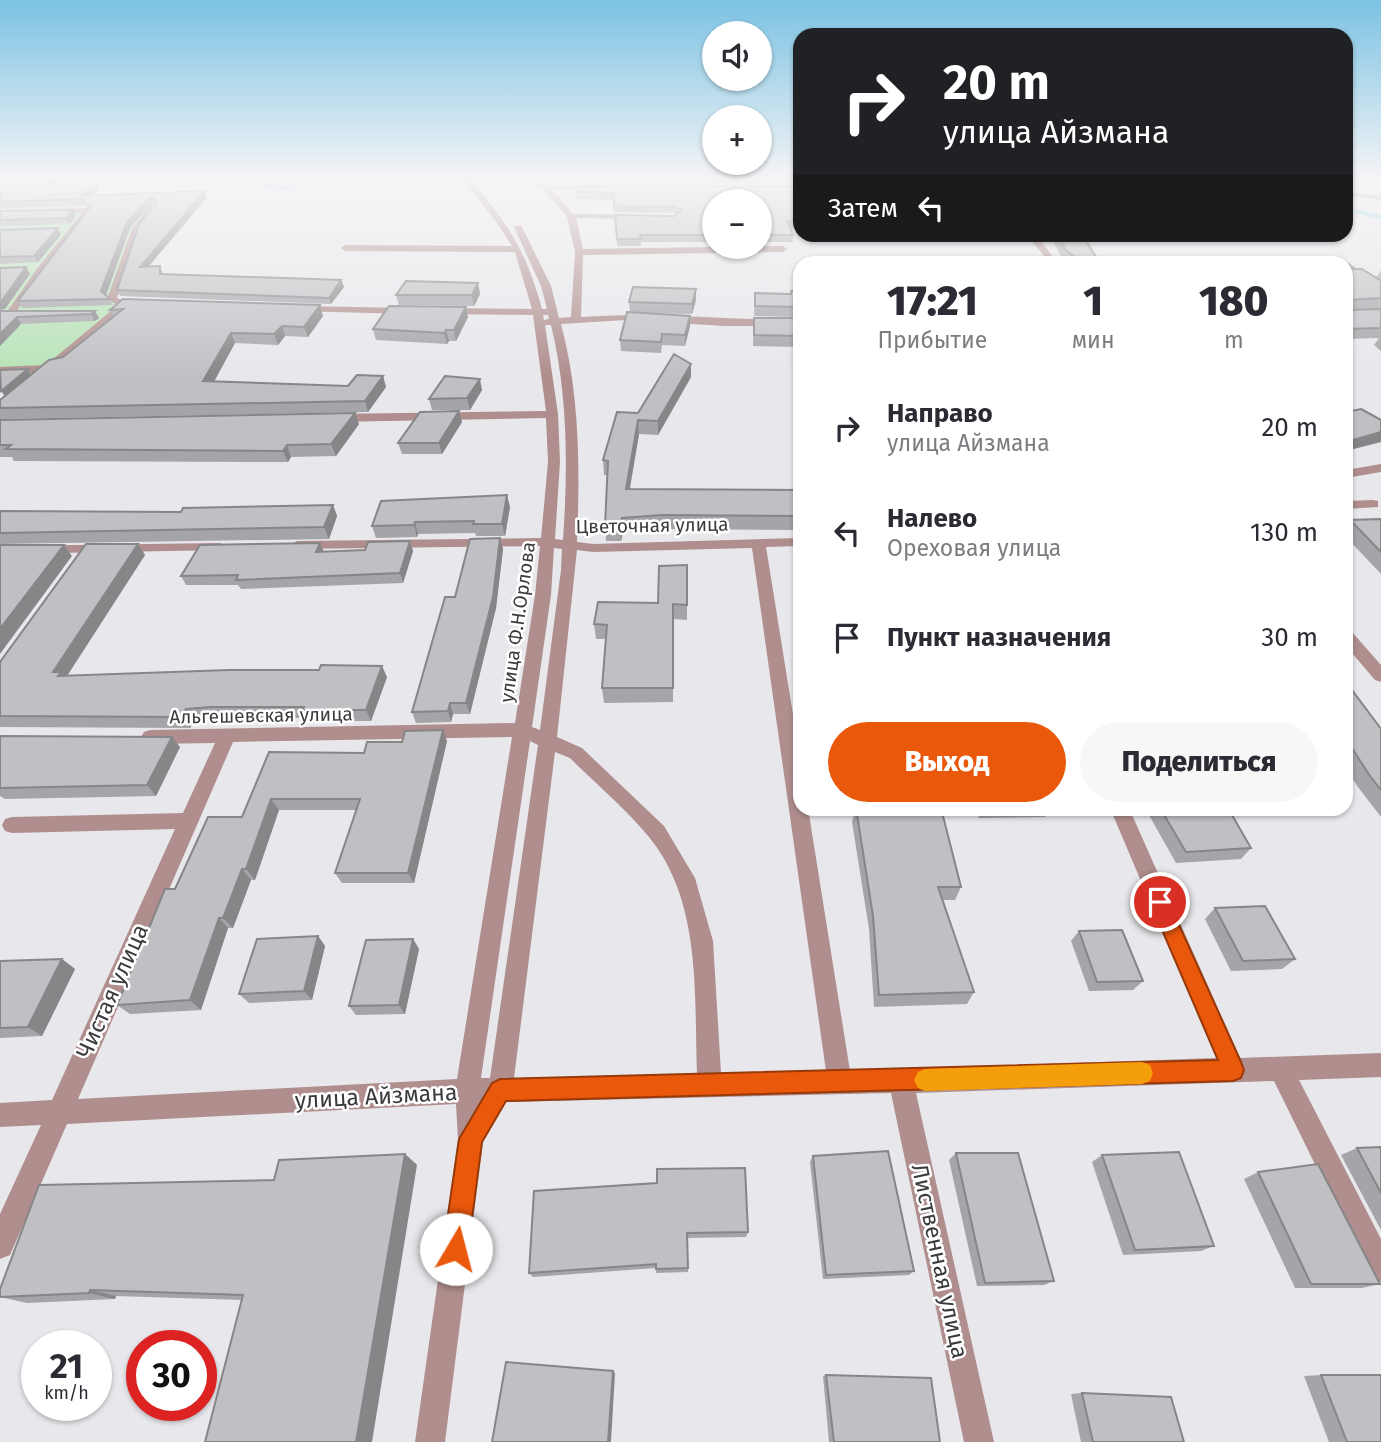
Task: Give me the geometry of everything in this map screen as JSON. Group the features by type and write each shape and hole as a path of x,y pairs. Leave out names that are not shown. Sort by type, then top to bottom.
{"street":[{"path":"6,314 61,243"},
{"path":"131,243 112,299 139,304"},
{"name":"улица Ф.Н.Орлова","path":"500,1090 565,612 573,477 570,413 547,317 514,243"},
{"name":"улица Ф.Н.Орлова","path":"471,1139 467,1091 550,543 554,462 547,317 544,276 528,243"},
{"path":"576,319 577,243"},
{"path":"345,248 518,249"},
{"path":"579,252 783,249"},
{"path":"28,268 41,268"},
{"path":"1353,270 1381,290"},
{"path":"39,377 125,303"},
{"path":"290,309 793,323"},
{"path":"101,311 115,312"},
{"path":"6,314 25,313"},
{"path":"0,370 49,369"},
{"path":"322,419 552,414"},
{"path":"1353,473 1381,468"},
{"path":"1353,505 1373,504"},
{"name":"Цветочная улица","path":"279,546 525,540 593,548 793,542"},
{"path":"758,543 793,773"},
{"path":"0,550 83,556 238,547"},
{"path":"1353,644 1381,676"},
{"path":"522,730 576,753 657,832 688,884 702,941 710,1086"},
{"name":"Альгешевская улица","path":"133,737 226,738 522,730"},
{"name":"Чистая улица","path":"0,1245 226,738"},
{"path":"799,816 840,1083"},
{"path":"1122,816 1233,1070"},
{"path":"12,825 188,821"},
{"name":"улица Айзмана","path":"0,1115 467,1091 840,1083 1381,1065"},
{"path":"1280,1068 1381,1268"},
{"name":"Лиственная улица","path":"901,1081 979,1442"},
{"path":"430,1442 471,1139 500,1090"}],"green space":[{"path":"0,243 139,243 110,301 121,305 22,387 0,388"}],"building":[{"path":"0,243 45,243 34,256 0,257"},
{"path":"62,243 119,243 101,291 110,299 18,301"},
{"path":"133,243 160,243 140,267 160,266 160,274 341,280 329,298 117,290"},
{"path":"1062,243 1088,243 1095,256 1073,256"},
{"path":"26,267 1,302 0,302 0,268"},
{"path":"1353,269 1362,269 1381,281 1381,298 1353,300"},
{"path":"406,281 478,283 472,295 396,295"},
{"path":"633,287 696,289 692,304 629,302"},
{"path":"793,291 793,307 755,306 755,293 791,294"},
{"path":"123,299 320,305 304,327 282,326 274,334 231,333 203,381 348,386 357,375 383,376 365,401 0,408 0,400 49,360 63,357 123,309 110,310"},
{"path":"389,306 466,307 454,330 446,330 444,333 373,329"},
{"path":"1381,309 1381,328 1353,329 1353,310"},
{"path":"0,311 95,311 91,314 17,317 0,334"},
{"path":"627,312 690,316 685,335 662,334 661,342 620,340"},
{"path":"754,318 793,318 793,336 754,335"},
{"path":"674,354 691,364 658,421 638,420 626,489 793,490 793,516 662,515 622,518 620,526 605,526 608,461 603,460 617,412 638,413"},
{"path":"28,369 1,391 0,370"},
{"path":"445,376 480,379 467,398 429,399"},
{"path":"1361,409 1381,420 1381,432 1353,440 1353,411"},
{"path":"459,411 439,443 398,443 420,412"},
{"path":"355,413 331,444 287,445 283,451 6,449 11,445 0,445 0,420"},
{"path":"507,495 502,524 473,524 474,521 372,526 381,501"},
{"path":"333,505 324,527 0,533 0,511 181,512 183,508"},
{"path":"1381,519 1381,552 1353,523 1353,520"},
{"path":"500,538 493,597 466,703 450,703 448,711 412,712 445,597 455,597 470,539"},
{"path":"410,541 400,573 236,580 238,575 181,576 200,545 320,543 316,552 365,550 368,542"},
{"path":"86,544 138,544 53,672 61,672 58,676 319,670 321,665 382,666 366,710 211,707 186,709 182,717 0,716 0,662"},
{"path":"0,545 64,545 0,629"},
{"path":"687,565 687,605 673,604 673,688 602,688 607,625 594,624 598,602 658,603 659,566"},
{"path":"1353,691 1381,729 1381,790 1353,750"},
{"path":"443,730 408,873 335,873 360,799 271,799 246,869 242,869 223,918 219,918 190,1000 117,1005 165,889 175,889 208,817 242,817 269,752 364,753 367,742 402,742 405,731"},
{"path":"0,736 172,737 147,785 0,788"},
{"path":"857,816 943,816 961,887 938,887 974,992 879,995 873,916"},
{"path":"1165,816 1233,816 1251,848 1186,852"},
{"path":"1265,906 1295,959 1243,961 1215,908"},
{"path":"1122,930 1143,981 1097,982 1079,931"},
{"path":"318,936 304,991 239,994 257,939"},
{"path":"413,939 399,1005 349,1006 366,940"},
{"path":"62,959 28,1027 0,1028 0,961"},
{"path":"1381,1147 1381,1193 1357,1148"},
{"path":"888,1151 914,1271 826,1275 813,1156"},
{"path":"1179,1152 1214,1246 1135,1250 1102,1155"},
{"path":"956,1153 1018,1153 1054,1281 985,1283"},
{"path":"405,1154 356,1442 205,1442 210,1421 217,1421 217,1396 243,1295 90,1290 89,1293 0,1297 0,1289 39,1185 274,1180 279,1160"},
{"path":"1318,1164 1380,1284 1311,1284 1258,1172"},
{"path":"745,1168 748,1232 687,1233 688,1268 656,1269 656,1264 529,1273 534,1191 657,1183 657,1169"},
{"path":"506,1362 613,1371 608,1442 492,1442"},
{"path":"826,1375 931,1378 940,1442 834,1442"},
{"path":"1321,1375 1381,1375 1381,1442 1347,1442"},
{"path":"1082,1393 1171,1397 1184,1442 1093,1442"}],"slow traffic":[{"path":"925,1080 1142,1073"}],"route":[{"path":"456,1249 471,1139 500,1090 840,1083 1233,1070 1160,902"}]}
